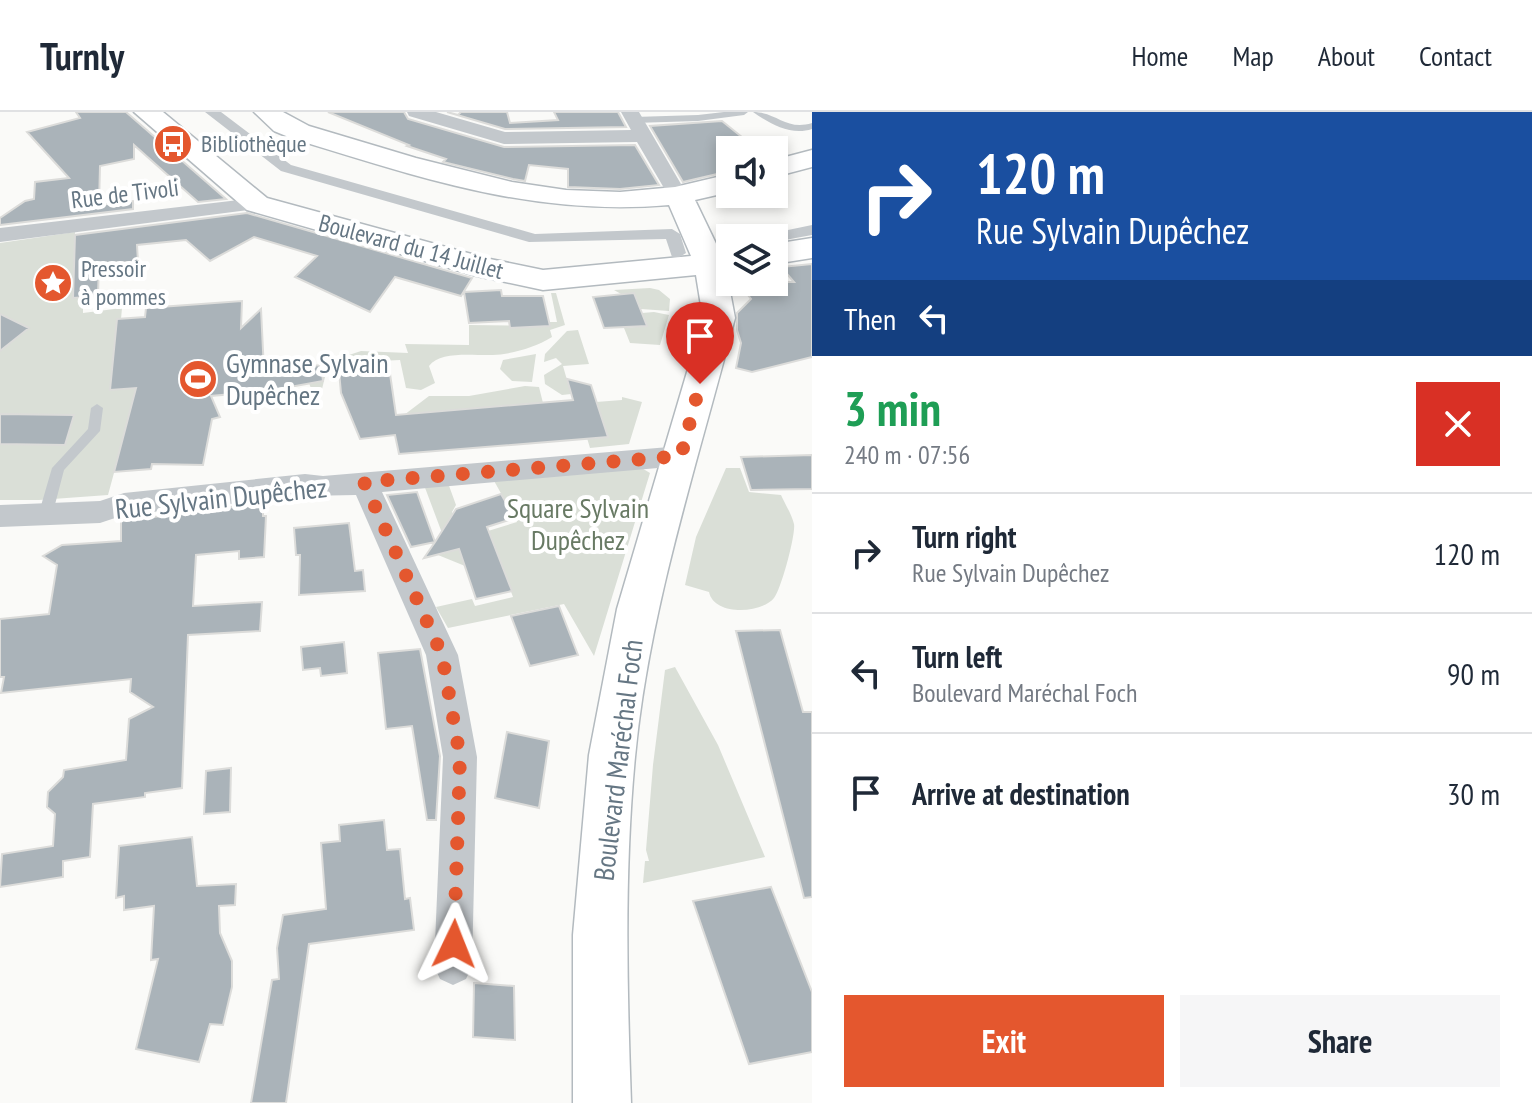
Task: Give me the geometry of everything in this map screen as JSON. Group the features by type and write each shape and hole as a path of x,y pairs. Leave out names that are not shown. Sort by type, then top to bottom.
{"main road":[{"name":"Boulevard du 14 Juillet","path":"147,112 257,204 438,256 543,280 660,271 715,253"},
{"path":"267,112 283,125 300,132 481,185 561,200 678,196 716,186"},
{"path":"788,170 812,158"},
{"name":"Boulevard Maréchal Foch","path":"602,1103 599,935 612,755 638,609 719,318 715,253 678,196"},
{"path":"788,252 812,248"},
{"path":"438,256 465,270 527,286 664,282 695,293 719,318"}],"street":[{"name":"Boulevard du 14 Juillet","path":"212,112 286,168 535,239 672,234 715,253"},
{"path":"416,112 504,138 635,123 678,196"},
{"name":"Rue de Tivoli","path":"0,235 257,204"},
{"path":"788,235 812,230"},
{"name":"Rue Sylvain Dupêchez","path":"0,516 100,512 138,502 305,485 323,487 681,456"},
{"path":"364,482 439,645 445,670 460,757 453,966"}],"lane":[{"path":"635,123 744,112"},
{"path":"757,112 793,129 801,131 812,126"},
{"path":"45,516 58,468 94,431 97,408"}],"green space":[{"path":"75,232 73,298 83,297 83,313 122,308 121,319 117,319 110,390 137,388 108,495 0,500 0,243"},
{"path":"614,290 659,290 670,299 669,311 641,309 634,293 621,294"},
{"path":"551,293 556,293 565,325 550,330 552,337 529,348 504,354 453,355 435,360 429,366 435,383 421,390 406,388 400,360 360,362 335,369 325,377 322,389 312,391 304,370 361,351 408,353 405,344 469,345 469,325 549,326 549,322 557,322"},
{"path":"642,313 669,315 660,345 630,343 624,328 647,326"},
{"path":"578,330 589,364 563,366 571,394 562,395 545,384 544,375 562,364 556,358 544,362 545,354 567,331"},
{"path":"536,354 532,382 512,381 500,369 503,360"},
{"path":"525,386 539,387 543,403 404,415 429,396 469,396"},
{"path":"622,397 642,402 629,444 590,448 587,438 596,402 622,400"},
{"name":"Square Sylvain Dupêchez","path":"640,467 650,473 594,656 564,604 448,628 436,607 472,599 475,606 513,597 499,559 465,566 438,555 449,552 447,545 490,537 488,531 517,522 493,479"},
{"path":"726,468 740,468 749,492 781,495 794,524 777,593 768,603 749,609 728,609 713,600 709,592 685,585 696,537"},
{"path":"448,483 456,505 452,512 465,535 445,541 424,485"},
{"path":"675,667 718,745 765,857 643,883 645,861 649,861 646,850 653,765 665,670"}],"building":[{"path":"76,112 126,112 226,199 198,202 134,145 134,159 100,166 99,205 133,201 133,209 0,225 0,218 25,201 34,199 35,182 69,178 27,132 80,118"},
{"path":"328,112 404,112 408,119 504,147 635,145 659,185 620,189 568,187 568,169 529,165 525,181 513,179 443,162 446,159"},
{"path":"447,112 458,115 461,112 507,112 510,123 558,120 554,112 618,112 626,127 505,129"},
{"path":"722,121 741,136 716,136 716,174 683,182 650,126"},
{"path":"247,213 472,278 461,296 395,277 370,312 295,277 317,256 254,237 210,261 186,240 137,245 138,262 99,263 98,296 73,298 75,235"},
{"path":"812,264 812,357 752,372 736,368 741,343 737,313 751,299 749,296 788,296 788,282 794,282 788,275 788,266"},
{"path":"501,290 502,296 543,296 550,326 510,328 509,321 469,323 464,292"},
{"path":"634,293 647,326 604,328 593,297"},
{"name":"Gymnase Sylvain Dupêchez","path":"242,301 241,328 261,309 264,371 321,365 323,381 268,391 211,396 220,417 212,419 203,465 152,464 151,469 114,472 136,388 110,390 117,319 145,317 146,308"},
{"path":"0,314 29,328 0,351"},
{"path":"389,367 396,415 573,400 567,379 591,385 608,437 399,454 395,435 360,439 341,393 339,371"},
{"path":"0,414 74,415 65,445 0,444"},
{"path":"812,455 812,489 751,490 741,457"},
{"path":"417,492 435,542 411,547 387,495"},
{"path":"501,494 515,518 487,527 512,591 476,599 459,549 424,558 456,509"},
{"path":"263,506 263,516 266,516 264,557 239,559 239,551 196,555 193,606 262,602 260,631 188,635 182,788 93,804 90,857 63,861 63,877 0,887 2,854 53,846 55,814 47,807 48,792 63,777 64,770 126,760 129,719 153,707 130,692 131,679 1,693 4,677 0,677 0,619 49,614 57,565 43,556 62,545 121,541 121,521"},
{"path":"349,523 355,571 363,570 365,591 299,595 300,555 296,555 294,528"},
{"path":"559,606 578,655 530,666 511,616"},
{"path":"780,630 803,712 812,712 812,897 804,898 736,631"},
{"path":"344,642 347,673 321,676 320,668 303,670 301,647"},
{"path":"420,649 440,756 436,820 427,820 412,726 386,729 378,653"},
{"path":"507,732 549,741 539,808 495,798"},
{"path":"231,768 230,812 204,814 206,771"},
{"path":"384,820 387,850 400,849 405,899 410,898 414,930 309,944 286,1103 251,1103 272,980 279,979 277,948 283,915 326,909 321,843 340,841 339,825"},
{"path":"192,837 197,886 236,884 235,905 219,906 220,933 232,961 232,987 223,1025 210,1024 199,1062 136,1049 158,959 151,960 154,906 124,910 124,896 116,898 119,846"},
{"path":"771,887 812,992 812,1052 749,1064 693,901"},
{"path":"474,983 514,986 515,1040 473,1037"}],"place":[{"name":"Bibliothèque","path":"173,144"},
{"name":"Pressoir à pommes","path":"53,283"},
{"name":"Gymnase Sylvain Dupêchez","path":"198,379"}],"route":[{"path":"454,944 460,757 442,655 364,482 681,456 700,384"}]}
